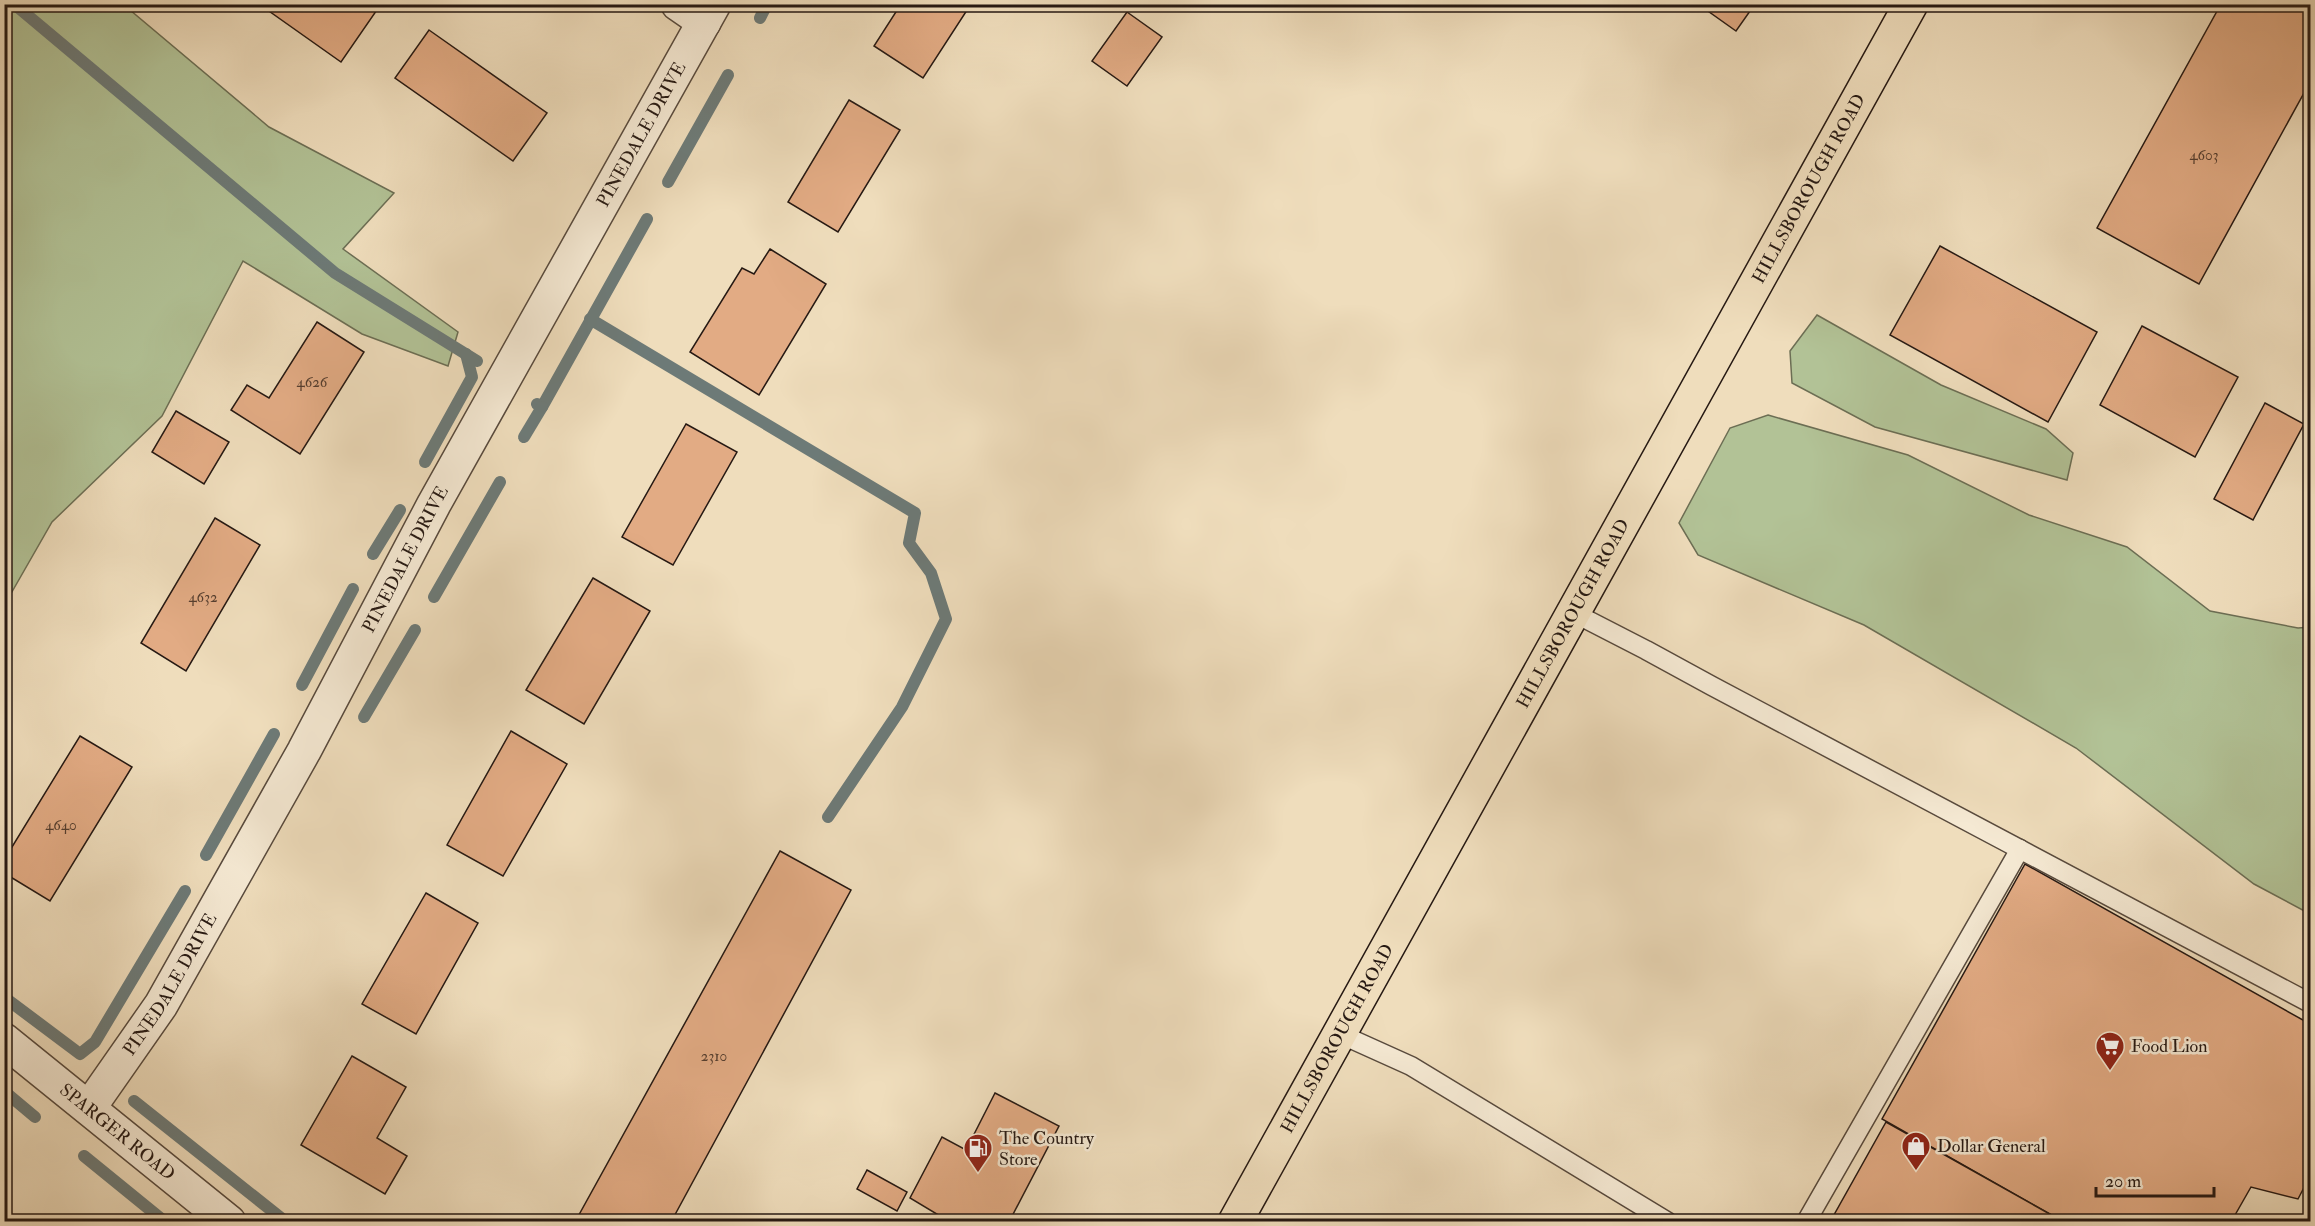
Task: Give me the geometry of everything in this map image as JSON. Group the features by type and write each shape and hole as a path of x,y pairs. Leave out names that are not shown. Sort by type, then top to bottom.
{"main road":[{"name":"HILLSBOROUGH ROAD","path":"1235,1221 1911,4"}],"street":[{"name":"PINEDALE DRIVE","path":"89,1108 161,1005 304,751 698,10"},
{"name":"SPARGER ROAD","path":"4,1040 229,1221"}],"lane":[{"path":"1574,613 2310,1003"},
{"path":"1806,1221 2020,849"},
{"path":"1340,1034 1411,1066 1668,1221"}],"green space":[{"path":"5,4 124,5 269,127 394,193 343,249 458,332 448,366 362,334 243,261 162,416 52,522 5,604"},
{"path":"1817,315 1941,385 2046,429 2073,453 2067,480 1875,427 1792,383 1790,351"},
{"path":"1768,415 1908,455 2029,515 2127,547 2210,611 2298,628 2310,627 2310,914 2254,884 2076,748 1864,625 1698,555 1679,523 1730,428"}],"building":[{"path":"259,4 381,4 341,62"},
{"path":"901,4 971,4 923,78 874,46"},
{"path":"1698,4 1755,4 1736,31"},
{"path":"2221,4 2310,4 2310,82 2199,284 2097,228"},
{"path":"1127,12 1162,37 1127,86 1092,61"},
{"path":"429,30 547,113 513,161 395,78"},
{"path":"849,100 900,130 838,232 788,202"},
{"path":"1940,246 2097,332 2048,422 1890,335"},
{"path":"770,249 826,284 759,395 690,352 742,268 754,274"},
{"path":"317,322 364,352 300,454 231,410 247,385 269,398"},
{"path":"2142,326 2238,377 2195,457 2100,405"},
{"path":"2265,403 2304,424 2253,520 2214,499"},
{"path":"176,411 229,442 204,484 152,452"},
{"path":"686,424 737,452 673,565 622,537"},
{"path":"215,518 260,545 186,671 141,643"},
{"path":"593,578 650,611 584,724 526,690"},
{"path":"511,731 567,764 503,876 447,845"},
{"path":"80,736 132,767 50,901 4,873 4,860"},
{"path":"780,851 851,890 671,1222 575,1222"},
{"name":"Food Lion","path":"2025,864 2310,1024 2310,1176 2298,1199 2251,1187 2231,1222 2064,1222 1882,1119"},
{"path":"426,893 478,923 416,1034 362,1004"},
{"path":"352,1056 406,1087 377,1138 407,1156 385,1194 301,1145"},
{"name":"The Country Store","path":"995,1093 1059,1126 1009,1222 950,1222 910,1198 942,1137 966,1150"},
{"name":"Dollar General","path":"1886,1122 2064,1222 1830,1222"},
{"path":"867,1170 907,1192 897,1211 857,1189"}],"waterway":[{"path":"14,4 335,273 477,361"},
{"path":"760,18 767,4"},
{"path":"668,182 728,75"},
{"path":"537,404 542,407 647,219"},
{"path":"590,319 915,513 909,543 931,573 946,619 902,707 828,817"},
{"path":"425,462 472,377 466,354"},
{"path":"524,437 542,407"},
{"path":"434,597 500,482"},
{"path":"373,554 400,510"},
{"path":"302,685 353,589"},
{"path":"364,717 415,630"},
{"path":"206,855 274,734"},
{"path":"4,997 80,1054 95,1042 185,891"},
{"path":"4,1091 35,1117"},
{"path":"134,1101 286,1222"},
{"path":"84,1156 165,1222"}],"place":[{"name":"Food Lion","path":"2110,1072"},
{"name":"Dollar General","path":"1916,1172"},
{"name":"The Country Store","path":"978,1174"}]}
